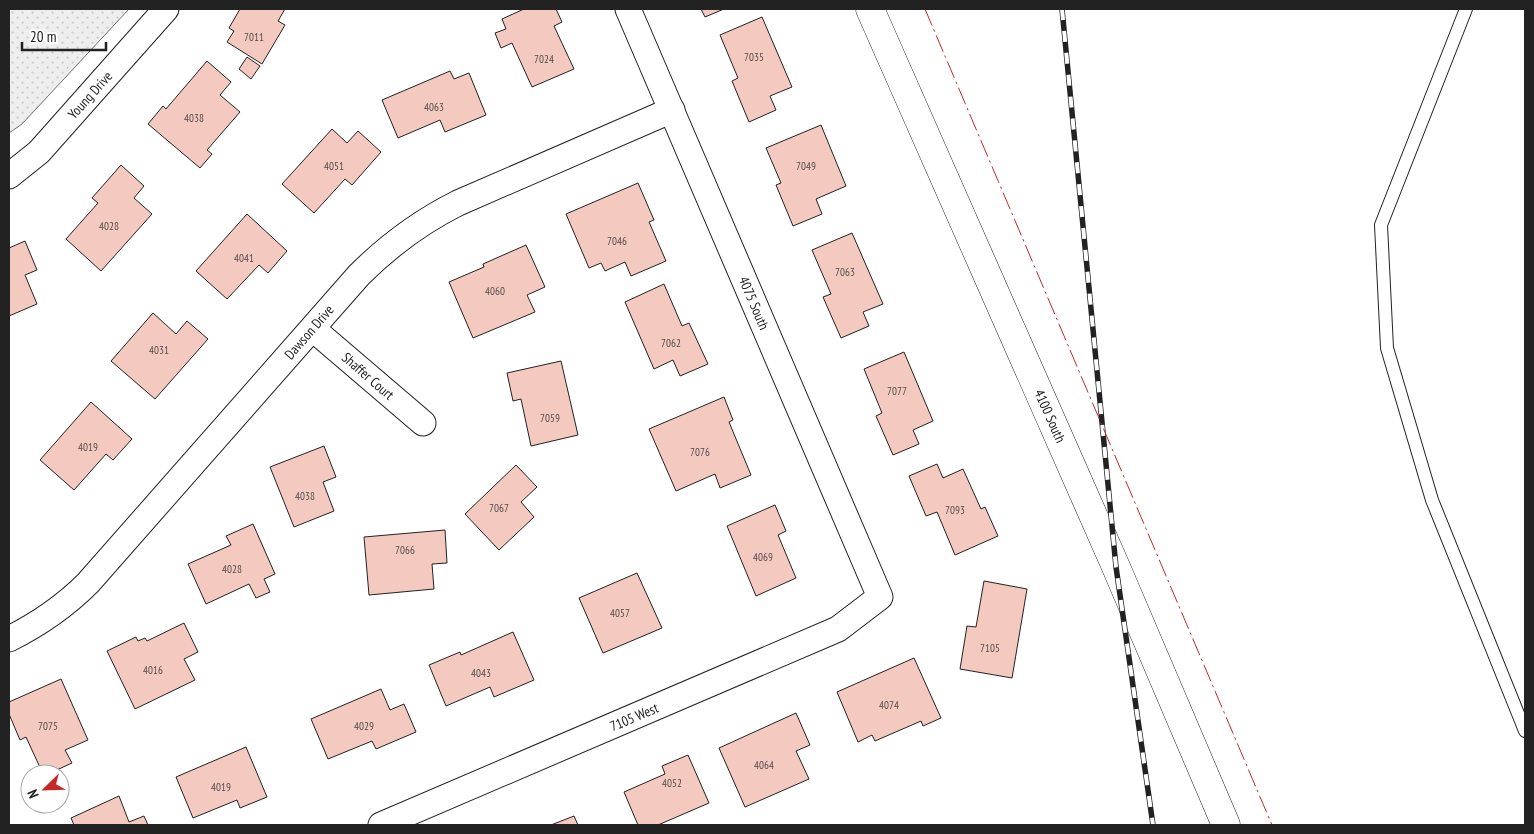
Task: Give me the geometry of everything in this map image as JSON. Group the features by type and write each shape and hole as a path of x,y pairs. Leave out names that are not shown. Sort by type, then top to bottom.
{"main road":[{"name":"4100 South","path":"870,9 1120,576 1226,825"}],"street":[{"name":"Young Drive","path":"9,176 39,152 166,9"},
{"name":"4075 South","path":"628,9 880,597"},
{"name":"Dawson Drive","path":"9,639 51,616 88,583 359,275 381,253 430,217 458,203 672,110"},
{"name":"Shaffer Court","path":"313,329 423,423"},
{"name":"7105 West","path":"381,825 838,629 880,597"}],"lane":[{"path":"1466,9 1381,225 1387,348 1432,500 1525,731"}],"shaded area":[{"path":"9,9 129,9 22,124 9,133"}],"building":[{"path":"240,9 285,9 278,21 285,25 262,64 227,42 234,31 229,28"},
{"path":"524,9 556,9 562,22 554,26 574,69 532,87 512,43 501,48 495,33 506,29 502,19"},
{"path":"701,9 724,9 705,17"},
{"path":"762,17 792,87 770,96 776,110 749,122 732,81 738,78 720,35"},
{"path":"247,57 260,66 251,79 239,69"},
{"path":"207,61 231,82 220,95 240,112 207,150 212,154 200,168 148,124 163,106 166,109"},
{"path":"450,71 454,79 469,73 486,115 445,132 440,120 398,138 382,100"},
{"path":"821,125 846,186 816,199 822,214 793,226 776,185 781,183 766,148"},
{"path":"332,129 347,143 358,131 381,152 352,185 345,179 314,213 282,184"},
{"path":"121,165 144,186 134,198 152,214 101,271 66,239 98,203 92,198"},
{"path":"638,183 654,220 649,222 666,261 631,276 625,262 605,271 601,263 589,268 566,214"},
{"path":"247,214 287,251 268,273 259,265 227,299 196,271"},
{"path":"852,233 883,304 863,312 869,326 841,338 823,297 831,294 812,250"},
{"path":"25,241 37,270 25,275 37,304 9,316 9,248"},
{"path":"526,245 545,287 527,295 535,312 473,338 449,282 484,267 483,264"},
{"path":"664,284 682,326 689,323 708,364 680,376 673,360 654,369 625,302"},
{"path":"153,313 176,334 187,321 208,339 155,399 111,361"},
{"path":"904,352 933,421 913,430 919,444 893,455 876,416 882,413 864,369"},
{"path":"561,361 578,435 531,446 521,399 513,401 507,373"},
{"path":"724,397 733,420 729,422 751,475 720,488 715,474 676,491 649,429"},
{"path":"91,402 132,439 113,460 106,454 74,490 40,460"},
{"path":"324,446 336,477 323,482 334,511 294,527 270,467"},
{"path":"937,464 943,478 963,469 981,509 985,507 998,536 955,555 937,512 926,516 909,476"},
{"path":"516,465 537,487 521,502 534,517 499,550 465,514"},
{"path":"775,505 786,531 778,535 796,578 756,596 727,526"},
{"path":"253,524 275,574 264,579 270,592 256,598 249,584 206,604 188,564 231,545 226,536"},
{"path":"445,530 447,563 432,564 434,589 369,595 364,537"},
{"path":"637,573 662,628 603,653 579,598"},
{"path":"984,581 1027,589 1012,678 960,669 967,626 976,627"},
{"path":"184,623 198,652 184,659 195,680 135,709 107,651 136,637 138,641 145,638 147,641"},
{"path":"513,632 534,680 494,697 490,687 446,706 429,665 460,652 461,655"},
{"path":"914,658 941,718 923,726 921,721 875,741 872,735 858,742 837,692"},
{"path":"61,679 88,740 65,750 72,763 38,764 26,737 20,740 9,714 9,702"},
{"path":"381,689 390,710 404,704 416,732 376,749 372,741 328,759 311,719"},
{"path":"796,713 810,745 796,751 809,779 745,807 719,748"},
{"path":"246,747 267,797 240,808 237,800 193,818 176,777"},
{"path":"688,755 709,803 658,825 638,825 624,792 665,774 662,766"},
{"path":"119,796 129,822 144,816 148,825 74,825 71,818"},
{"path":"574,816 578,825 551,825"}],"railway":[{"path":"1062,9 1116,567 1153,825"}],"power":[{"path":"925,9 1272,825"}]}
